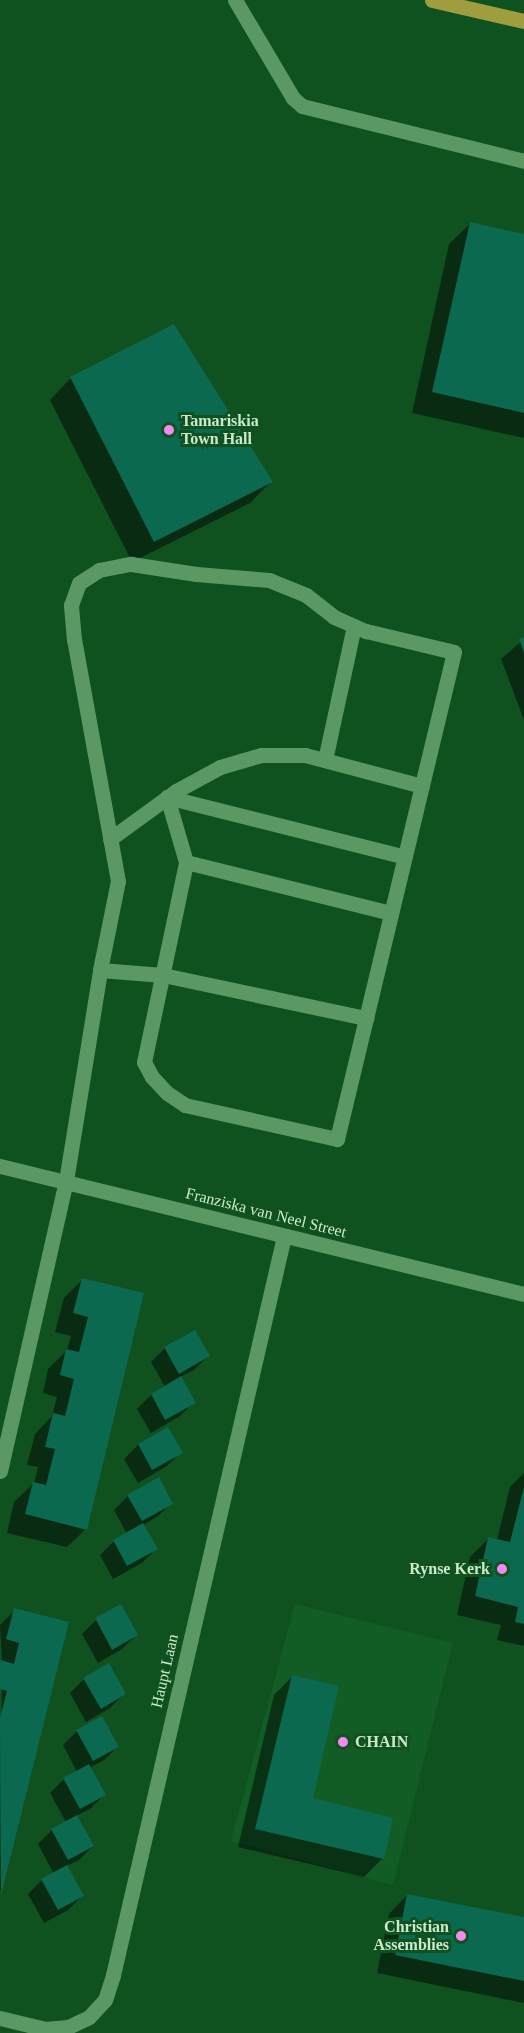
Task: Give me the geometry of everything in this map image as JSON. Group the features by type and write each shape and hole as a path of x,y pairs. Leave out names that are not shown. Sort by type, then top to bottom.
{"main road":[{"path":"432,0 524,21"}],"street":[{"path":"235,0 293,98 302,105 317,111 524,161"},
{"path":"0,1471 66,1181 100,970 118,881 74,640 71,604 79,583 99,570 131,564 196,574 269,580 306,595 334,617 354,626 454,652 337,1139 185,1104 167,1093 152,1077 144,1062 186,862 167,797"},
{"path":"325,760 354,626"},
{"path":"110,839 167,797 220,767 261,755 305,755 422,786"},
{"path":"167,797 405,857"},
{"path":"186,862 391,913"},
{"path":"100,970 163,975 366,1018"},
{"name":"Franziska van Neel Street","path":"0,1166 524,1294"},
{"name":"Haupt Laan","path":"0,2018 45,2029 68,2027 89,2018 105,2000 113,1975 284,1236"}],"shaded area":[{"name":"CHAIN","path":"295,1604 453,1643 393,1885 231,1841"}],"building":[{"path":"470,222 524,234 524,413 432,392"},
{"name":"Tamariskia Town Hall","path":"174,324 273,482 154,542 70,377"},
{"path":"524,637 524,653 519,639"},
{"path":"82,1278 144,1293 87,1530 25,1514 33,1482 46,1485 55,1449 45,1447 53,1413 65,1416 74,1379 60,1375 66,1349 79,1352 88,1317 73,1313"},
{"path":"195,1330 210,1356 179,1374 164,1347"},
{"path":"181,1376 196,1403 165,1420 151,1394"},
{"path":"168,1427 183,1453 152,1470 138,1444"},
{"path":"159,1477 173,1504 142,1521 127,1495"},
{"name":"Rynse Kerk","path":"524,1487 524,1624 515,1622 518,1607 475,1596 488,1537 510,1542"},
{"path":"143,1523 158,1549 127,1566 113,1540"},
{"path":"121,1604 138,1635 112,1650 95,1618"},
{"path":"14,1608 69,1622 1,1895 0,1718 7,1691 0,1689 0,1664 1,1660 14,1664 19,1643 6,1639"},
{"path":"109,1663 126,1694 101,1709 83,1678"},
{"path":"292,1675 339,1686 313,1798 393,1818 384,1859 255,1829"},
{"path":"102,1716 119,1747 93,1761 76,1730"},
{"path":"89,1764 106,1795 80,1809 63,1778"},
{"path":"77,1815 94,1846 68,1860 51,1829"},
{"path":"67,1865 84,1896 58,1910 41,1879"},
{"name":"Christian Assemblies","path":"407,1894 524,1917 524,1981 395,1955"}],"place":[{"name":"Tamariskia Town Hall","path":"169,430"},
{"name":"Rynse Kerk","path":"502,1569"},
{"name":"CHAIN","path":"343,1742"},
{"name":"Christian Assemblies","path":"461,1936"}]}
